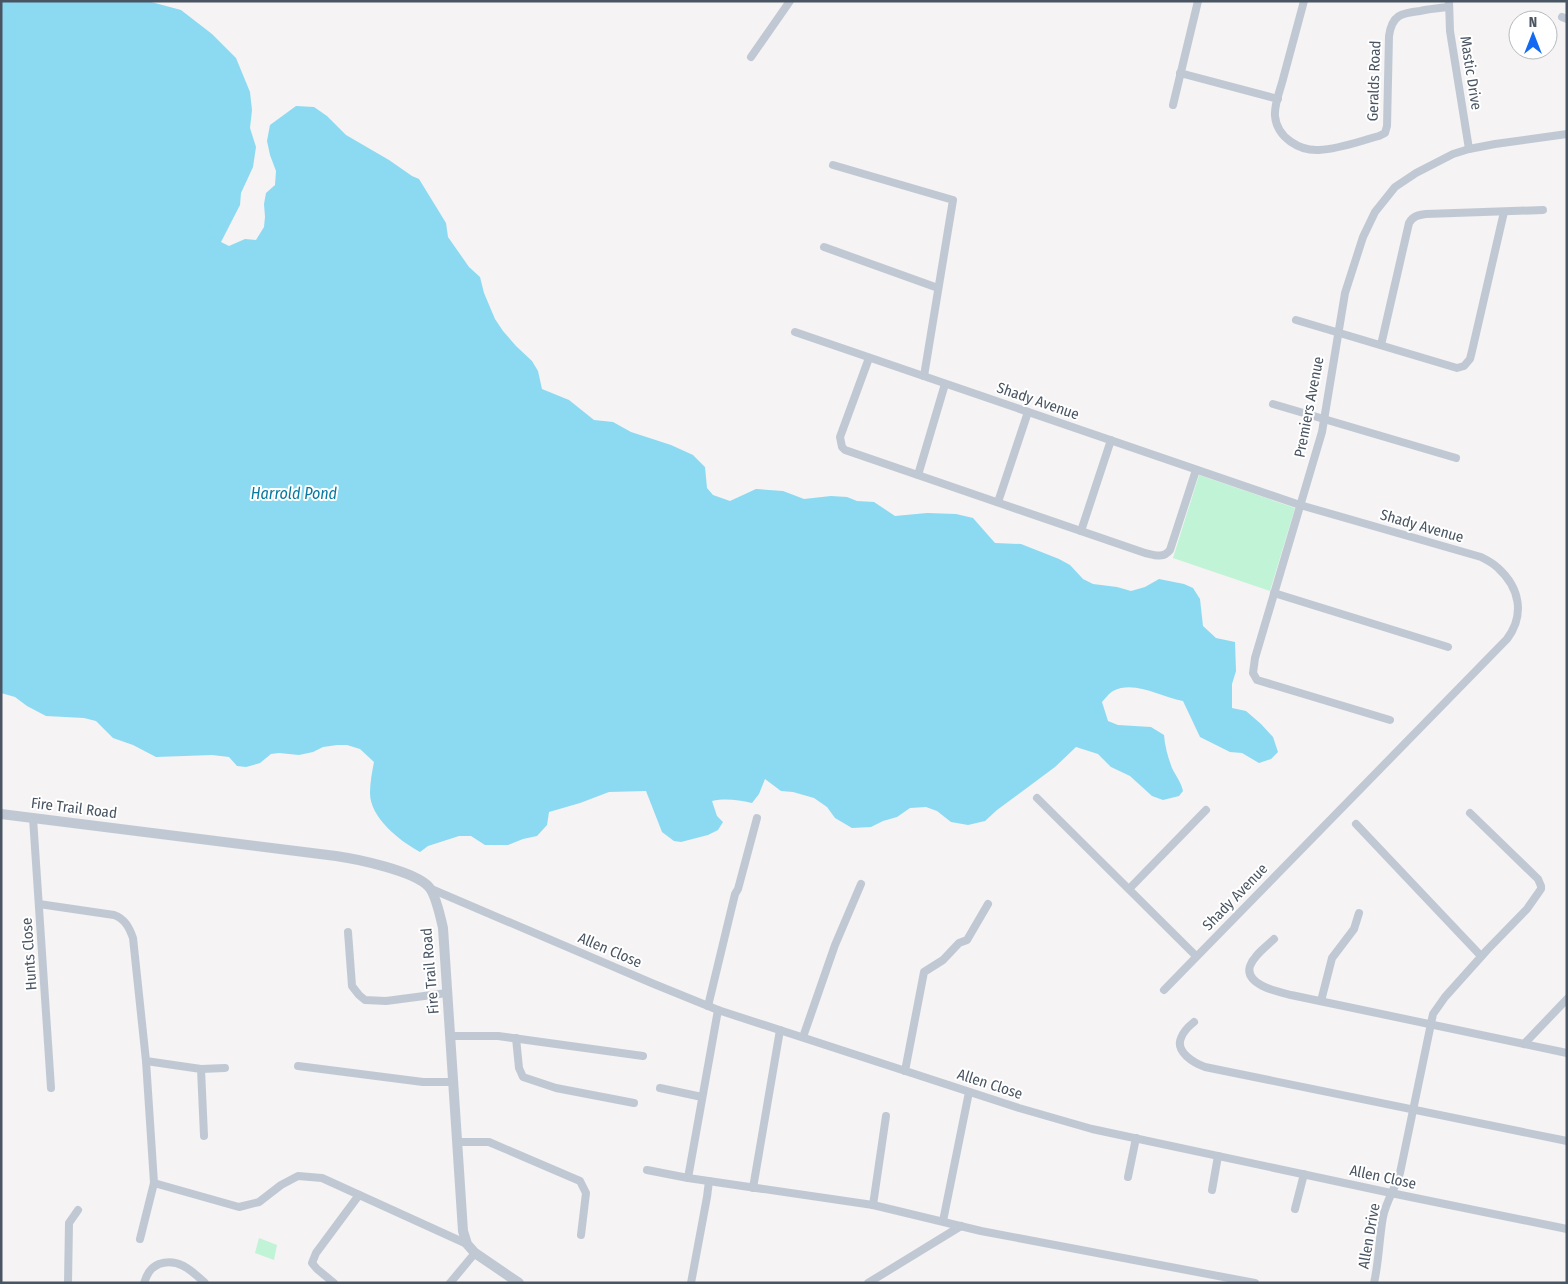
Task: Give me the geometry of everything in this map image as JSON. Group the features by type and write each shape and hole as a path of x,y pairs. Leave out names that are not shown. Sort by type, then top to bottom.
{"street":[{"path":"751,57 790,1"},
{"path":"1173,105 1198,1"},
{"name":"Geralds Road","path":"1304,1 1275,116 1278,129 1289,140 1305,148 1327,149 1383,134 1387,126 1389,36 1392,22 1405,13 1449,4"},
{"name":"Mastic Drive","path":"1449,4 1450,31 1469,149"},
{"path":"1180,73 1278,99"},
{"name":"Premiers Avenue","path":"1390,720 1257,680 1253,668 1254,658 1318,446 1337,332 1351,271 1363,237 1375,212 1395,188 1416,173 1440,160 1469,149 1567,134"},
{"path":"832,165 953,200 924,376"},
{"path":"1381,345 1410,223 1415,216 1543,210"},
{"path":"1296,320 1456,368 1464,366 1470,359 1504,212"},
{"path":"824,247 938,288"},
{"name":"Shady Avenue","path":"795,332 1300,505 1481,557 1496,566 1513,587 1519,612 1513,631 1507,639 1164,990"},
{"path":"869,358 840,437 842,447 845,450 1145,553 1158,556 1166,555 1170,550 1196,470"},
{"path":"918,474 945,384"},
{"path":"1272,404 1456,458"},
{"path":"998,502 1028,412"},
{"path":"1081,531 1111,440"},
{"path":"1274,593 1448,647"},
{"path":"1037,798 1196,956"},
{"path":"1129,889 1206,810"},
{"name":"Allen Drive","path":"1374,1283 1383,1218 1391,1193 1400,1174 1430,1024 1434,1014 1440,1003 1481,956 1527,909 1540,892 1541,886 1533,873 1470,813"},
{"name":"Fire Trail Road","path":"1,814 336,856 378,865 415,878 429,888 439,910 443,928 463,1231 467,1244"},
{"name":"Hunts Close","path":"34,818 51,1088"},
{"path":"708,1006 735,894 757,818"},
{"path":"1356,824 1481,956"},
{"path":"803,1037 835,945 861,884"},
{"name":"Allen Close","path":"429,888 718,1010 1019,1108 1092,1129 1567,1229"},
{"path":"39,904 114,915 122,918 133,938 146,1061 154,1182 140,1239"},
{"path":"905,1071 924,972 943,960 959,943 967,940 988,904"},
{"path":"1321,1001 1332,958 1354,929 1360,913"},
{"path":"348,932 352,986 359,996 365,1000 386,1001 447,993"},
{"path":"1274,940 1257,955 1251,965 1250,975 1268,989 1567,1053"},
{"path":"1524,1044 1567,999"},
{"path":"688,1178 718,1010"},
{"path":"1194,1022 1181,1038 1180,1046 1184,1053 1198,1064 1213,1069 1567,1141"},
{"path":"753,1188 780,1030"},
{"path":"450,1036 498,1036 643,1056"},
{"path":"516,1038 519,1068 523,1077 556,1088 634,1102"},
{"path":"146,1061 201,1068 225,1068"},
{"path":"298,1066 423,1082 453,1082"},
{"path":"201,1068 204,1136"},
{"path":"660,1088 702,1097"},
{"path":"943,1221 969,1092"},
{"path":"873,1205 886,1116"},
{"path":"1128,1177 1136,1138"},
{"path":"457,1142 489,1142 580,1181 586,1193 581,1235"},
{"path":"1212,1190 1218,1156"},
{"path":"647,1170 688,1178 873,1205 960,1226 1254,1283"},
{"path":"1295,1209 1304,1174"},
{"path":"154,1182 239,1206 259,1202 281,1185 298,1176 322,1178 467,1244 475,1253 519,1283"},
{"path":"691,1283 709,1181"},
{"path":"334,1283 312,1263 316,1253 359,1195"},
{"path":"68,1283 69,1223 78,1210"},
{"path":"868,1283 960,1226"},
{"path":"450,1283 475,1253"},
{"path":"144,1283 147,1273 157,1265 170,1261 188,1268 205,1283"}],"green space":[{"path":"1199,475 1295,508 1270,591 1173,558"},
{"path":"259,1238 277,1245 274,1260 255,1253"}],"water":[{"name":"Harrold Pond","path":"1,1 148,1 181,10 212,34 236,58 250,92 252,110 250,128 256,147 253,167 241,193 240,205 221,242 229,246 245,239 256,240 264,227 266,193 275,185 276,171 267,141 270,125 296,106 314,107 327,116 346,135 419,179 446,223 448,237 469,267 480,277 484,293 495,319 516,346 532,361 538,371 542,389 569,400 594,420 613,422 631,432 671,445 693,455 705,467 707,488 713,495 730,501 756,489 783,491 804,499 831,496 874,502 895,516 927,513 956,514 973,518 995,543 1021,544 1059,559 1070,565 1083,579 1093,584 1131,591 1145,587 1159,579 1184,584 1193,588 1200,599 1203,626 1216,638 1235,642 1236,671 1232,684 1232,708 1246,711 1261,724 1273,737 1278,752 1271,759 1259,763 1242,753 1230,752 1200,737 1183,701 1139,688 1121,688 1112,692 1102,702 1108,721 1118,725 1151,727 1164,735 1172,768 1183,791 1179,796 1163,800 1152,796 1130,776 1111,767 1098,754 1076,747 1055,767 985,821 968,825 951,822 937,811 926,807 910,808 897,817 871,827 852,828 835,818 827,807 814,798 793,792 781,791 765,779 759,794 752,803 732,800 712,801 717,816 723,822 718,830 708,835 681,842 674,841 662,832 646,791 609,792 549,812 547,825 537,836 508,845 485,845 471,836 459,836 428,846 420,852 395,835 375,811 370,793 374,762 360,749 347,745 337,745 323,747 313,752 299,755 271,754 260,763 246,767 237,766 229,757 212,755 156,757 133,745 113,738 96,721 84,718 46,716 15,697 1,693"}]}
